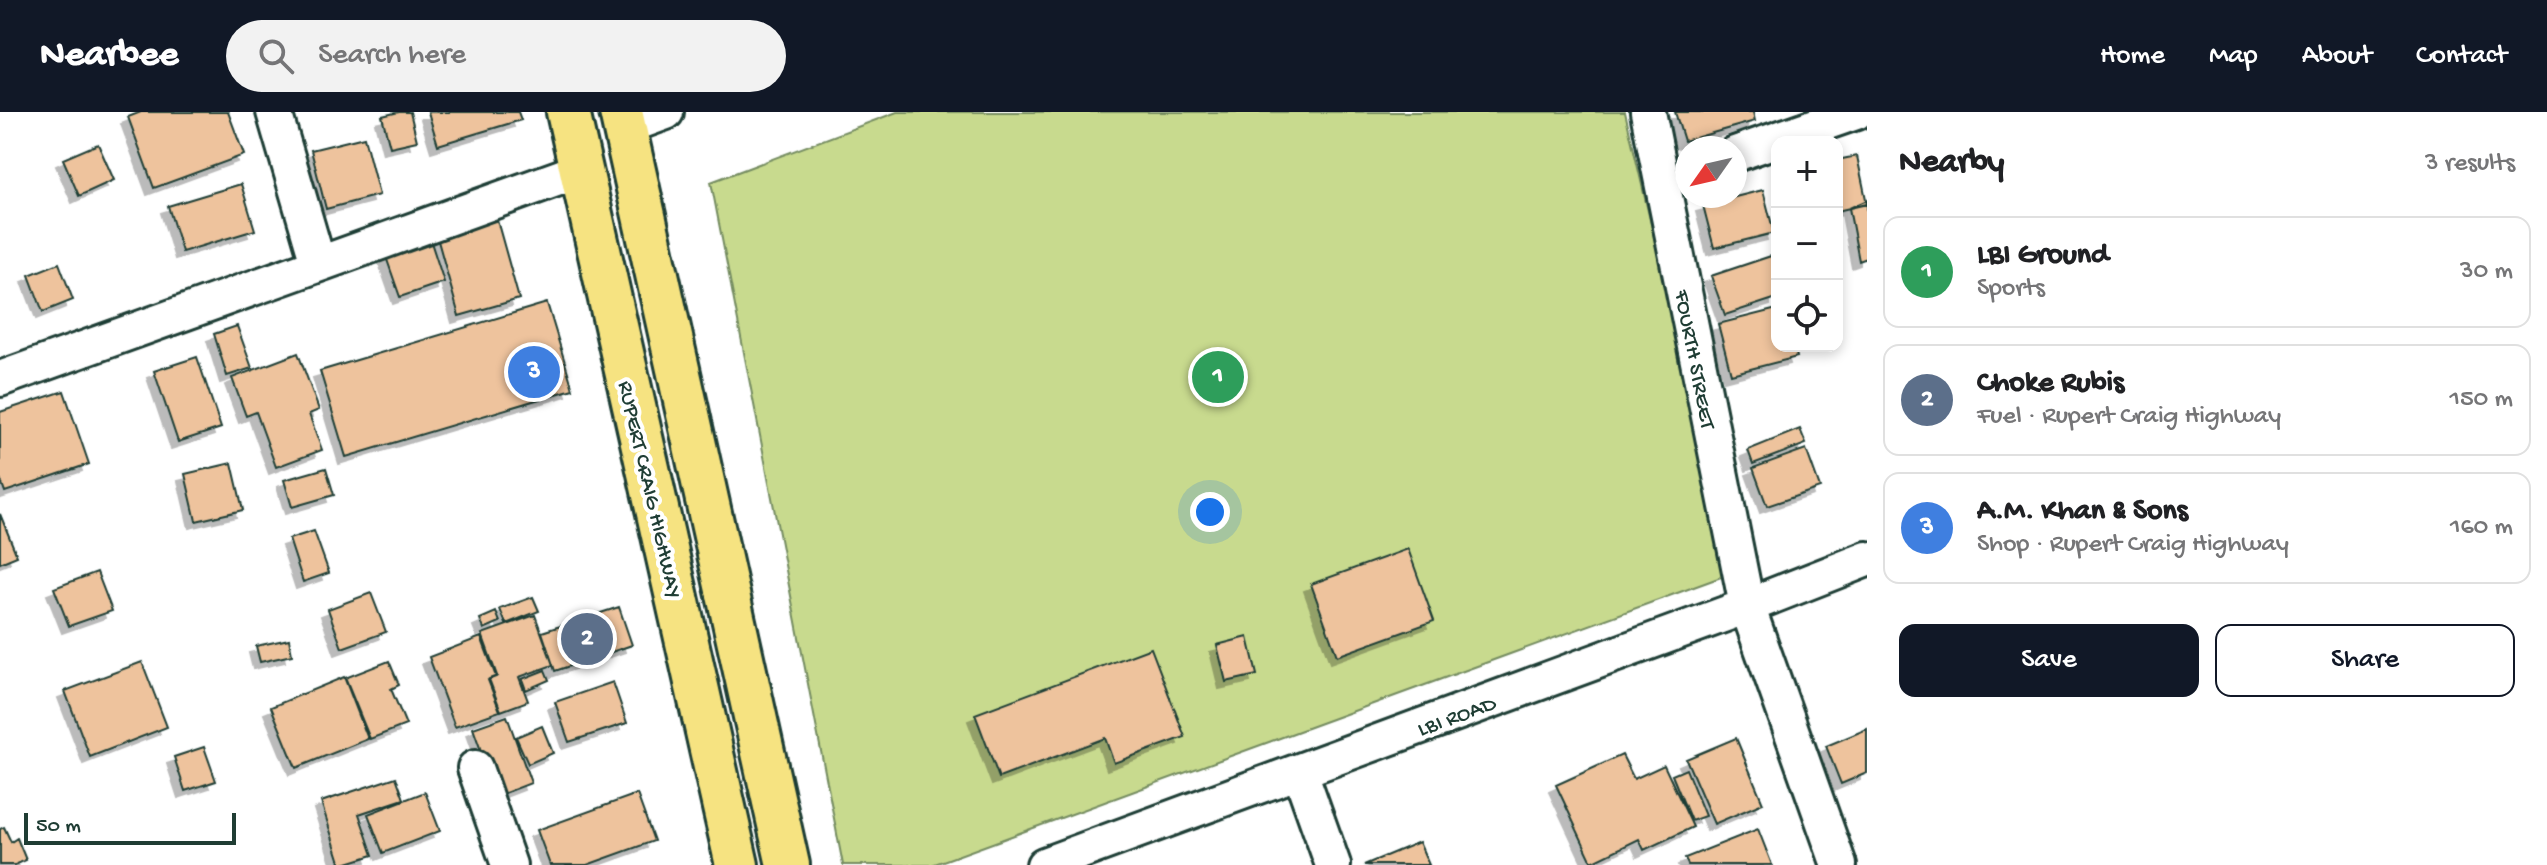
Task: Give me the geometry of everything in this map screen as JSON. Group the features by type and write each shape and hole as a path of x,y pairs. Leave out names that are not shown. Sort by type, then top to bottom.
{"main road":[{"name":"RUPERT CRAIG HIGHWAY","path":"568,112 737,865"},
{"path":"623,120 788,865"}],"street":[{"path":"274,112 318,263"},
{"path":"623,120 666,112"},
{"name":"FOURTH STREET","path":"1648,112 1674,174 1747,606 1839,865"},
{"path":"1747,150 1856,112"},
{"path":"0,379 581,170"},
{"name":"LBI ROAD","path":"1044,865 1867,559"},
{"path":"475,768 509,865"},
{"path":"1300,772 1333,865"}],"green space":[{"path":"897,112 1625,112 1732,573 932,865 843,865 711,182"}],"building":[{"path":"141,112 228,112 244,155 154,188 128,117"},
{"path":"410,112 417,141 390,147 382,116"},
{"path":"428,112 518,112 521,120 438,145"},
{"path":"1675,112 1753,112 1755,121 1702,136 1682,136"},
{"path":"364,137 379,195 326,209 311,150"},
{"path":"98,144 114,180 79,196 63,159"},
{"path":"1857,156 1867,204 1843,210 1843,159"},
{"path":"241,184 255,230 182,252 168,206"},
{"path":"1763,190 1771,234 1714,248 1704,208 1747,208 1747,194"},
{"path":"1867,200 1867,258 1859,261 1849,208"},
{"path":"495,213 519,299 459,316 435,230"},
{"path":"430,239 444,282 400,297 385,254"},
{"path":"1771,256 1771,300 1725,315 1711,276"},
{"path":"59,263 73,300 43,312 29,275"},
{"path":"547,303 573,389 346,457 320,371"},
{"path":"1771,311 1771,352 1796,352 1797,357 1731,374 1718,324"},
{"path":"237,326 252,368 227,376 214,334"},
{"path":"298,353 319,410 309,414 322,450 276,467 256,412 246,416 232,378"},
{"path":"197,357 221,428 178,442 154,371"},
{"path":"64,391 89,464 5,492 0,478 0,412"},
{"path":"1800,429 1806,444 1753,464 1748,450"},
{"path":"1806,449 1820,488 1767,506 1753,468"},
{"path":"232,463 243,510 196,521 185,474"},
{"path":"326,468 334,495 292,507 284,480"},
{"path":"0,514 17,556 0,563"},
{"path":"314,531 329,573 303,582 289,539"},
{"path":"1408,549 1434,621 1337,656 1311,584"},
{"path":"97,572 112,611 69,626 54,588"},
{"path":"371,593 386,632 342,648 328,609"},
{"path":"533,597 539,611 506,624 500,609"},
{"path":"619,607 632,645 555,671 542,632"},
{"path":"496,612 500,622 484,629 480,619"},
{"path":"535,615 553,665 519,677 528,701 501,711 489,679 497,676 482,634"},
{"path":"481,637 496,677 488,680 500,711 455,727 429,657"},
{"path":"1248,637 1257,675 1226,682 1217,645"},
{"path":"289,639 292,655 260,662 256,646"},
{"path":"1151,648 1185,737 1114,763 1105,738 999,778 975,714"},
{"path":"389,661 399,685 391,689 406,725 370,739 345,678"},
{"path":"142,662 167,727 90,757 65,691"},
{"path":"545,670 549,680 526,690 522,679"},
{"path":"344,677 368,739 296,768 271,707"},
{"path":"613,682 627,723 569,742 555,702"},
{"path":"507,716 531,783 497,796 473,728"},
{"path":"542,726 553,753 528,764 516,737"},
{"path":"1867,729 1867,773 1841,784 1826,746"},
{"path":"1736,738 1763,803 1714,824 1686,759"},
{"path":"204,747 216,781 185,791 174,757"},
{"path":"1622,755 1634,779 1664,765 1693,827 1644,850 1639,839 1592,862 1556,785"},
{"path":"1686,769 1705,816 1691,821 1672,775"},
{"path":"396,777 404,799 359,814 373,855 341,865 321,802"},
{"path":"425,792 440,831 383,853 368,814"},
{"path":"637,794 654,841 587,865 550,865 537,830"},
{"path":"4,827 11,842 17,838 26,860 15,865 0,865 0,829"},
{"path":"1758,829 1772,865 1688,865 1685,858"},
{"path":"1419,842 1429,865 1364,865"}],"place":[{"name":"A.M. Khan & Sons","path":"534,372"},
{"name":"LBI Ground","path":"1218,377"},
{"name":"Choke Rubis","path":"587,639"}]}
